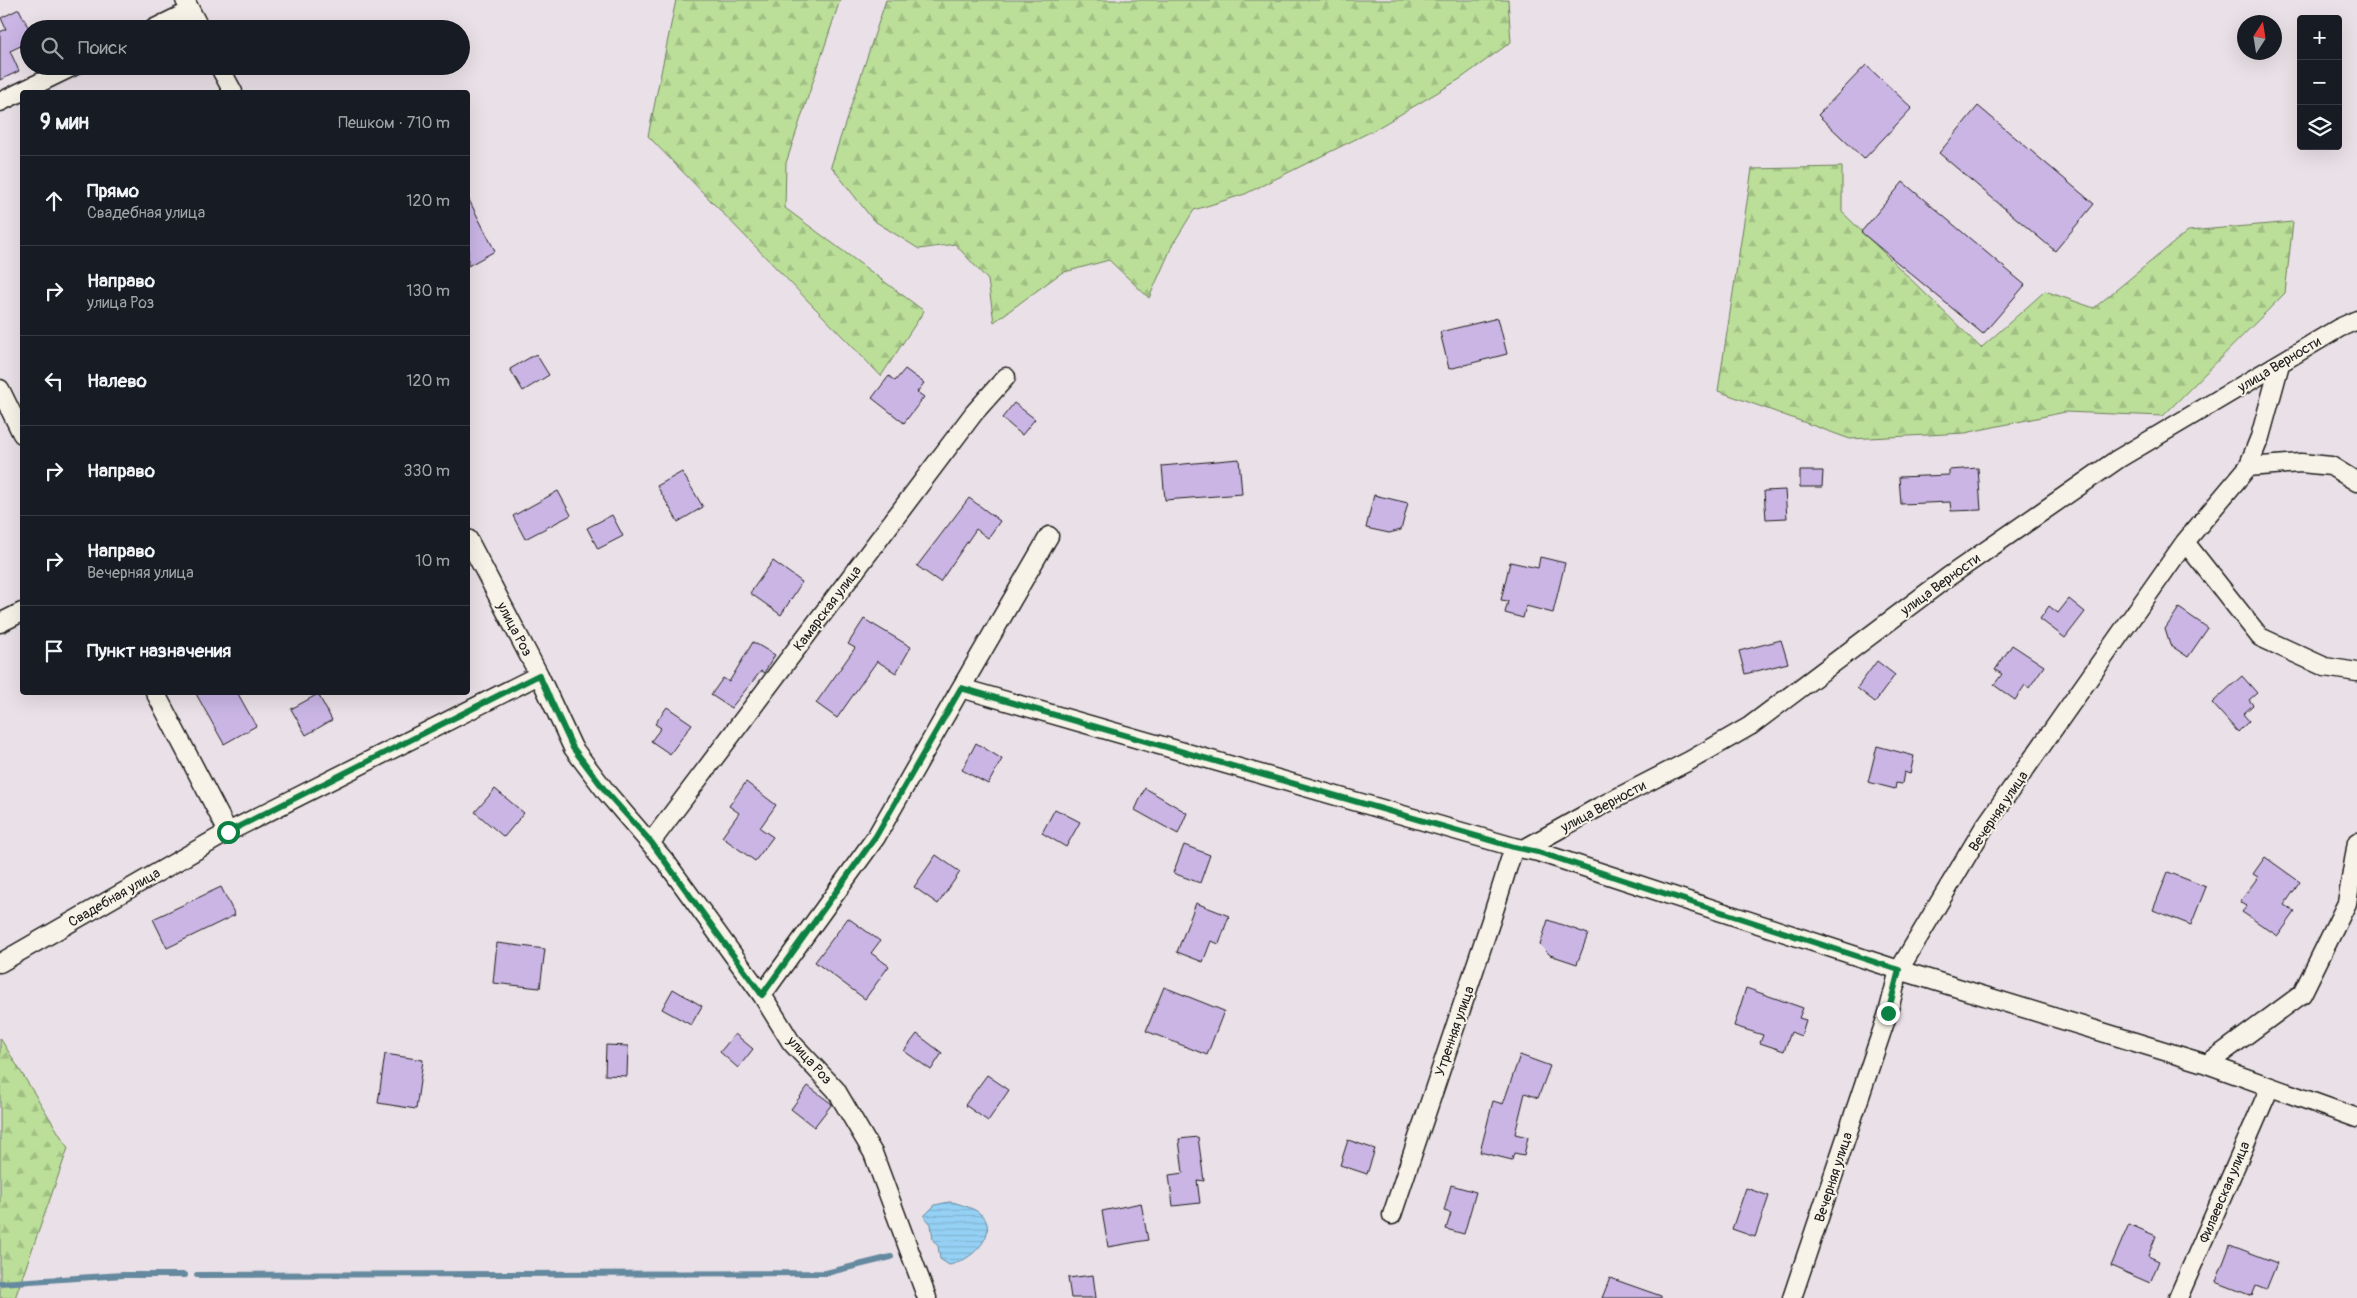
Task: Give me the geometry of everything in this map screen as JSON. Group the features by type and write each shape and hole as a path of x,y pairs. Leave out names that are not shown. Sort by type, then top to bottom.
{"street":[{"path":"166,20 188,5 196,20"},
{"path":"25,90 56,75"},
{"path":"224,75 232,90"},
{"path":"0,102 20,92"},
{"name":"улица Верности","path":"1519,848 1689,762 1750,726 1948,577 2118,459 2339,328 2357,320"},
{"name":"Вечерняя улица","path":"1792,1298 1888,1013 1899,970 1983,829 2185,542 2248,467 2260,437 2280,364"},
{"name":"Камарская улица","path":"651,842 974,413 1006,377"},
{"path":"0,389 20,430"},
{"path":"2248,467 2301,463 2332,466 2357,482"},
{"path":"762,995 876,836 1049,536"},
{"path":"2185,542 2260,637 2325,667 2357,672"},
{"name":"улица Роз","path":"470,543 539,675 573,748 607,793 651,842 762,995 791,1042 836,1090 872,1153 927,1298"},
{"path":"0,623 20,613"},
{"name":"Свадебная улица","path":"0,963 228,832 539,675"},
{"path":"961,688 1538,852 1899,970 2206,1064 2357,1118"},
{"path":"156,695 228,832"},
{"path":"2206,1064 2302,994 2347,903 2357,842"},
{"name":"Утренняя улица","path":"1392,1215 1492,917 1519,848"},
{"name":"Филаевская улица","path":"2178,1298 2270,1087"}],"green space":[{"path":"676,0 840,0 786,163 785,208 924,311 881,376 648,136"},
{"path":"886,0 1508,0 1511,42 1460,79 1374,130 1245,194 1194,210 1173,244 1149,298 1109,260 1061,273 994,322 988,280 955,244 919,249 873,220 831,166"},
{"path":"1842,167 1842,212 1981,348 2045,291 2094,308 2188,231 2293,222 2285,293 2163,416 2065,412 1965,433 1850,439 1718,391 1752,169"},
{"path":"0,1038 68,1148 15,1298 0,1298"}],"water":[{"path":"949,1202 968,1207 980,1214 986,1222 987,1231 984,1240 970,1256 960,1262 949,1265 940,1259 938,1246 933,1240 931,1224 924,1216 935,1205"}],"building":[{"path":"19,9 24,20 20,20 20,46 10,51 19,71 0,80 0,32 6,29 1,18"},
{"path":"1866,65 1912,108 1864,159 1818,115"},
{"path":"1978,106 2094,204 2055,251 1939,153"},
{"path":"1903,182 2025,285 1983,334 1861,232"},
{"path":"470,202 495,251 470,265"},
{"path":"1498,318 1507,354 1449,369 1440,332"},
{"path":"536,354 549,375 523,391 510,369"},
{"path":"905,369 924,383 917,392 924,397 904,423 872,398 889,376 895,381"},
{"path":"1014,403 1035,419 1022,435 1002,418"},
{"path":"1239,459 1242,494 1165,500 1162,466"},
{"path":"1978,468 1981,510 1951,511 1950,502 1901,504 1899,477 1949,475 1949,470"},
{"path":"1800,471 1823,471 1822,487 1800,487"},
{"path":"682,472 703,507 678,522 657,486"},
{"path":"1785,490 1787,518 1766,519 1764,491"},
{"path":"558,491 571,515 525,539 513,516"},
{"path":"1374,495 1408,503 1401,530 1389,533 1366,528"},
{"path":"969,498 1000,521 988,538 976,529 940,582 917,566"},
{"path":"612,515 623,536 598,549 587,528"},
{"path":"1540,557 1565,563 1553,613 1526,606 1523,618 1505,613 1508,601 1501,600 1510,562 1538,568"},
{"path":"773,561 802,582 781,615 750,593"},
{"path":"2069,599 2085,612 2065,638 2040,619 2049,606 2058,613"},
{"path":"2179,608 2208,628 2188,657 2170,645 2165,629"},
{"path":"864,619 911,647 896,673 877,661 837,718 816,703 855,648 848,644"},
{"path":"1781,640 1788,663 1745,674 1739,651"},
{"path":"753,642 775,655 764,673 761,671 731,708 711,695 723,678 729,682"},
{"path":"2012,645 2044,666 2029,688 2025,685 2015,700 1994,685 2002,674 1995,670"},
{"path":"1877,661 1895,675 1875,702 1857,688"},
{"path":"2242,676 2257,693 2249,700 2253,705 2243,714 2249,721 2238,732 2212,703"},
{"path":"197,695 239,695 256,726 224,744"},
{"path":"319,695 332,720 306,735 291,709"},
{"path":"667,707 692,724 670,754 651,741 661,728 655,724"},
{"path":"976,743 1002,759 988,784 962,770"},
{"path":"1877,746 1914,756 1910,774 1904,772 1902,784 1896,783 1895,789 1868,782"},
{"path":"746,782 776,805 760,828 773,837 755,861 722,837 739,813 729,806"},
{"path":"1145,788 1187,813 1178,834 1135,810"},
{"path":"495,789 524,813 504,837 475,812"},
{"path":"1055,809 1080,822 1066,847 1042,833"},
{"path":"1184,845 1210,855 1200,883 1173,873"},
{"path":"936,855 960,872 938,904 914,887"},
{"path":"2265,857 2300,882 2284,905 2295,912 2278,936 2242,912 2247,906 2240,902 2258,877 2253,874"},
{"path":"2168,872 2206,887 2191,925 2153,910"},
{"path":"221,887 235,915 167,948 153,919"},
{"path":"1196,903 1229,916 1219,944 1211,941 1203,962 1177,952"},
{"path":"848,918 880,941 871,953 889,966 865,999 815,962"},
{"path":"1548,920 1588,934 1577,964 1550,955 1540,945"},
{"path":"497,943 545,949 540,988 493,983"},
{"path":"1164,987 1224,1011 1207,1055 1146,1031"},
{"path":"1746,988 1803,1008 1799,1018 1806,1020 1801,1036 1791,1032 1784,1051 1760,1043 1763,1035 1734,1026"},
{"path":"673,989 702,1006 691,1025 662,1009"},
{"path":"735,1034 753,1049 738,1068 720,1052"},
{"path":"917,1034 942,1053 931,1070 904,1051"},
{"path":"606,1045 628,1046 627,1076 605,1075"},
{"path":"385,1054 423,1060 416,1109 378,1103"},
{"path":"1520,1055 1550,1066 1538,1098 1525,1093 1515,1134 1528,1137 1524,1155 1514,1153 1512,1160 1480,1152 1493,1101 1503,1104"},
{"path":"987,1075 1009,1090 988,1121 965,1105"},
{"path":"808,1086 832,1104 814,1127 791,1109"},
{"path":"1198,1137 1204,1181 1197,1180 1200,1203 1173,1206 1169,1175 1183,1173 1179,1139"},
{"path":"1348,1140 1375,1149 1367,1174 1340,1165"},
{"path":"1451,1185 1476,1192 1464,1234 1446,1229 1451,1213 1444,1211"},
{"path":"1746,1188 1769,1196 1755,1237 1732,1229"},
{"path":"1141,1203 1148,1240 1108,1247 1102,1211"},
{"path":"2129,1224 2156,1236 2148,1256 2159,1261 2150,1283 2111,1266"},
{"path":"2230,1245 2277,1263 2266,1290 2256,1286 2252,1296 2216,1282"},
{"path":"1093,1275 1096,1298 1071,1298 1068,1278"},
{"path":"1610,1278 1661,1296 1661,1298 1602,1298"}],"waterway":[{"path":"197,1275 826,1273 891,1257"},
{"path":"0,1283 123,1275 185,1275"}],"route":[{"path":"228,832 539,675 573,748 607,793 651,842 716,929 762,995 876,836 961,688 1514,847 1538,852 1899,970 1888,1013"}]}
